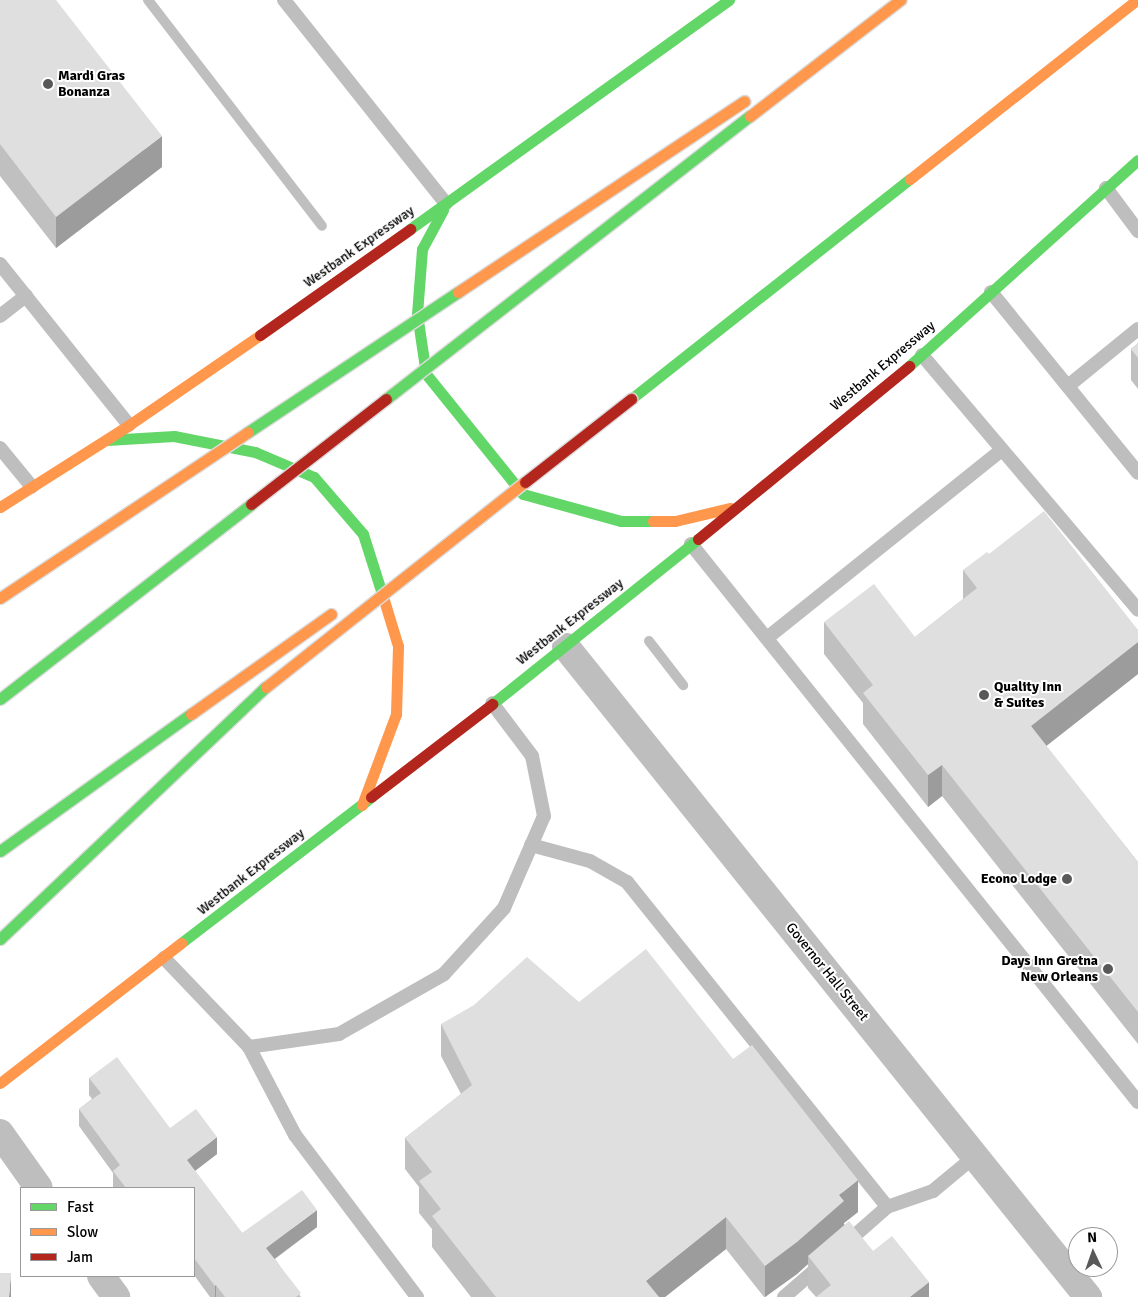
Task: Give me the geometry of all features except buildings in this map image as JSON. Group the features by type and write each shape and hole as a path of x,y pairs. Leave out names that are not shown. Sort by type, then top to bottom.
{"main road":[{"name":"Westbank Expressway","path":"0,507 129,425 446,204 729,0"},
{"path":"795,66 894,0"},
{"path":"0,700 900,0"},
{"path":"0,939 263,690 1137,0"},
{"path":"0,598 754,94"},
{"name":"Westbank Expressway","path":"0,1083 566,647 922,355 1138,160"},
{"path":"446,204 422,249 416,314 426,374 523,494 621,521 675,521 736,506"},
{"path":"413,556 631,399"},
{"path":"107,440 174,436 256,452 314,477 363,534 398,646 396,714 362,805"},
{"path":"364,590 388,573"},
{"path":"0,851 340,608"}],"street":[{"name":"Governor Hall Street","path":"566,647 1088,1297"},
{"path":"0,1133 38,1187"},
{"path":"102,1277 116,1297"}],"lane":[{"path":"284,0 446,204"},
{"path":"1106,188 1138,231"},
{"path":"0,264 129,425"},
{"path":"992,292 1138,473"},
{"path":"0,316 26,296"},
{"path":"1068,386 1138,329"},
{"path":"922,355 1138,610"},
{"path":"0,448 32,487"},
{"path":"767,638 1002,450"},
{"path":"691,544 1138,1102"},
{"path":"249,1047 338,1034 444,974 504,908 544,816 532,756 492,703"},
{"path":"531,845 590,861 627,882 887,1207"},
{"path":"164,958 249,1047 295,1135 417,1297"},
{"path":"784,1297 887,1207 933,1191 975,1156"}],"waterway":[{"path":"148,0 322,226"},
{"path":"649,641 683,685"}],"traffic: fast":[{"path":"410,229 729,0"},
{"path":"386,399 750,116"},
{"path":"909,366 1138,160"},
{"path":"631,399 910,179"},
{"path":"443,210 422,249 417,314 426,374 523,494 621,521 653,521"},
{"path":"248,432 458,292"},
{"path":"107,440 174,436 255,452 314,477 363,534 383,597"},
{"path":"0,699 251,504"},
{"path":"492,704 698,539"},
{"path":"0,939 266,687"},
{"path":"0,851 191,714"},
{"path":"181,943 371,797"}],"traffic: slow":[{"path":"750,116 900,0"},
{"path":"910,179 1137,0"},
{"path":"458,292 744,101"},
{"path":"0,507 129,425 260,335"},
{"path":"0,598 248,432"},
{"path":"266,687 525,482"},
{"path":"653,521 675,521 730,508"},
{"path":"362,805 396,714 398,646 383,597"},
{"path":"191,714 331,614"},
{"path":"0,1083 181,943"}],"traffic: jam":[{"path":"260,335 410,229"},
{"path":"698,539 909,366"},
{"path":"251,504 386,399"},
{"path":"525,482 631,399"},
{"path":"371,797 492,704"}],"place":[{"name":"Mardi Gras Bonanza","path":"48,84"},
{"name":"Quality Inn & Suites","path":"984,695"},
{"name":"Econo Lodge","path":"1067,879"},
{"name":"Days Inn Gretna New Orleans","path":"1108,969"}]}
